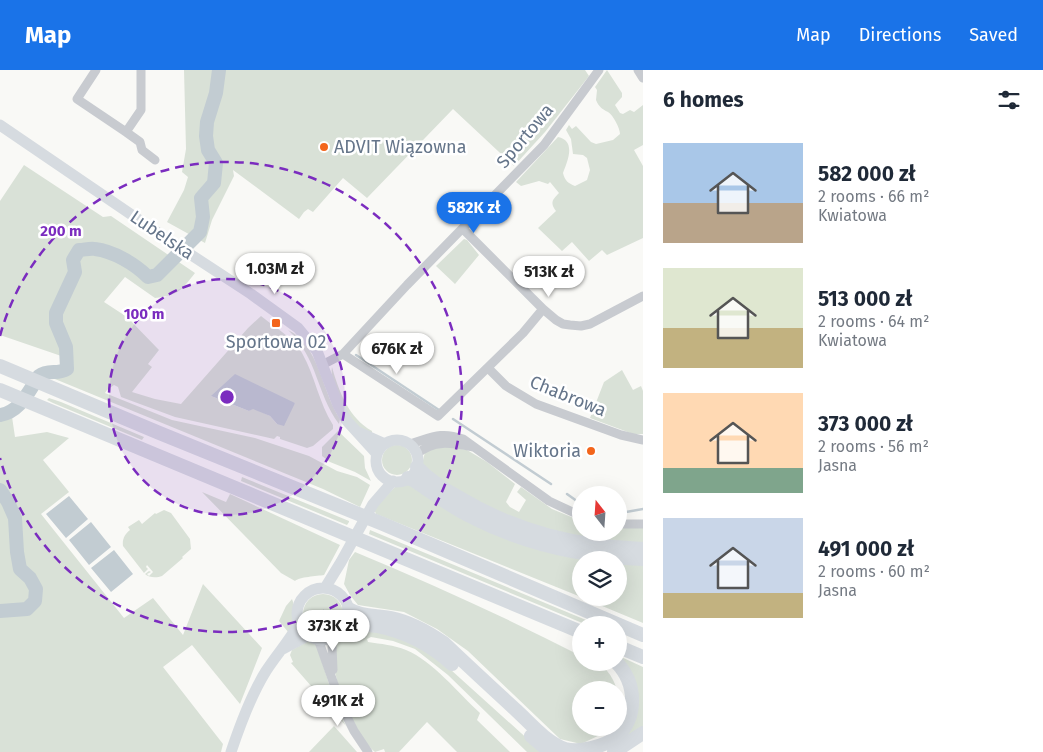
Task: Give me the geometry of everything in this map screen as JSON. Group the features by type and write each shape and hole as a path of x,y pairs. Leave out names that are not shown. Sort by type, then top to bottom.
{"highway":[{"path":"6,369 383,524 643,635"},
{"path":"0,390 572,629"},
{"path":"414,467 449,492 475,507 502,520 537,533 598,546 643,549"},
{"path":"414,467 474,518 523,539 584,554 643,559"},
{"path":"349,609 355,613 394,618 427,631 444,643 542,734 565,749 578,750 603,745 616,737 626,724 632,708 633,692 628,678 623,671"},
{"path":"347,626 354,624 392,629 424,642 439,652 550,752"},
{"path":"627,650 643,657"},
{"path":"614,752 643,734"}],"main road":[{"name":"Lubelska","path":"0,125 251,294 298,328 317,351 338,405 347,420 377,454"},
{"name":"Lubelska","path":"358,432 385,444"},
{"path":"398,440 410,444 414,467 401,481 393,481 382,474 377,465 377,454 385,444 398,440"},
{"path":"373,504 382,474"},
{"path":"325,588 373,504 393,481"},
{"path":"338,592 341,562"},
{"path":"231,752 266,671 283,649 299,623 298,608 302,600 312,591 325,588 338,592 345,600 349,609 347,626 341,633 333,638 313,637 283,649"},
{"path":"299,623 313,637"}],"street":[{"path":"96,70 77,99 140,142 142,150 155,160"},
{"path":"126,132 140,110 141,70"},
{"name":"Sportowa","path":"322,365 343,354 407,285 544,145 599,70"},
{"path":"638,70 643,78"},
{"path":"463,229 506,270 543,310 563,324 581,326 596,321 643,296"},
{"path":"343,354 438,416 523,333 543,310"},
{"name":"Chabrowa","path":"488,368 506,386 536,404 621,435 643,440"},
{"path":"410,444 438,435 452,435 463,439 549,501 572,512"},
{"path":"414,467 433,444 444,442 474,447"},
{"path":"628,524 643,524"},
{"path":"313,637 349,722 368,752"},
{"path":"333,638 334,688"}],"shaded area":[{"name":"ADVIT Wiązowna","path":"184,70 585,70 589,76 545,132 514,166 453,109 367,198 343,178 313,212 308,209 299,219 233,170 234,176 212,220 205,243 167,222 184,190 188,177 182,172 186,149"},
{"path":"607,70 622,93 622,97 615,105 620,113 623,114 630,110 634,112 643,105 643,145 634,150 643,166 643,238 607,255 602,250 589,261 572,242 562,251 538,228 556,211 553,202 559,193 550,182 548,184 539,181 521,186 516,182 558,137 564,139 569,147 563,173 566,180 575,186 587,180 590,170 587,158 583,155 573,154 571,139 566,130 569,125 572,129 576,126 591,142 596,144 613,140 620,134 614,119 601,108 596,100 597,90 595,87"},
{"path":"24,165 103,217 111,216 195,273 174,294 155,298 125,277 104,302 127,317 159,350 148,364 152,367 132,392 181,404 248,328 261,316 288,337 302,353 324,408 333,425 333,429 313,446 307,448 280,439 277,436 274,439 175,417 121,397 118,387 114,385 105,393 172,420 255,438 309,456 337,471 357,477 370,485 360,507 323,489 50,377 69,374 72,371 70,359 0,335 0,201","holes":["211,396 295,403 277,424 270,416 253,408 249,411"]},
{"path":"464,239 467,240 479,255 455,284 436,266"},
{"path":"288,330 307,346 313,357 340,419 339,424 331,412 305,352"},
{"path":"332,367 346,404 357,419 372,431 372,434 357,425 347,412 335,388"},
{"path":"622,370 633,390 641,386 643,391 643,434 633,434 590,418 604,382"},
{"path":"235,374 295,403 284,426 277,424 270,416 253,409 249,411 211,396"},
{"path":"49,398 144,437 142,440 53,403 47,400"},
{"path":"0,408 11,410 15,437 47,432 69,438 43,460 69,492 41,514 124,618 153,598 183,635 203,584 262,648 240,704 192,645 163,667 223,744 221,752 0,752"},
{"path":"338,431 364,456 365,468 371,481 330,462 322,456 322,447"},
{"path":"397,445 408,449 412,460 408,471 397,475 386,471 382,460 386,449"},
{"path":"440,445 467,450 487,462 515,484 506,502 510,507 519,512 526,500 517,492 521,487 552,509 572,517 572,536 515,521 457,493 422,464 425,452"},
{"path":"242,477 349,522 347,525 241,481"},
{"path":"409,484 572,552 572,593 376,514 374,509 396,486"},
{"path":"202,492 226,502 230,494 340,545 324,575 295,581 281,573"},
{"path":"69,496 88,519 66,538 46,514"},
{"path":"164,510 171,513 190,539 191,549 162,576 151,577 149,576 153,572 147,565 148,569 144,573 123,546 123,541 125,535 130,530 128,527 139,520 142,524 155,513"},
{"path":"91,522 111,547 89,565 69,540"},
{"path":"628,528 643,528 643,544 602,541 628,541"},
{"path":"370,530 576,616 572,616 572,619 369,534"},
{"path":"114,550 133,574 111,592 91,568"},
{"path":"355,552 525,628 572,652 572,671 607,671 614,681 572,681 572,736 598,736 581,744 560,739 468,651 437,629 404,612 358,605 344,584 349,560"},
{"path":"627,563 643,564 643,623 602,606 627,606"},
{"path":"327,594 334,597 340,603 343,614 342,622 334,631 327,634 319,634 312,631 304,622 303,610 306,603 315,595"},
{"path":"292,599 294,616 289,633 279,621 286,606"},
{"path":"351,629 385,633 430,651 542,752 527,752 448,675 415,649 393,641 371,637 367,639 368,642 406,650 435,669 480,713 477,720 510,752 457,752 427,722 399,752 385,752 384,749 375,752 367,744 351,718 335,671 333,657 335,643"},
{"path":"308,641 316,644 337,708 346,726 291,663 293,662 290,655 292,650"},
{"path":"627,660 643,667 643,728 603,750 617,736 627,736 627,725 634,718 627,681 625,681 623,671 627,671"},
{"path":"334,726 357,752 309,752"}],"waterway":[{"path":"0,415 18,406 39,376 67,369 66,347 56,323 56,313 75,272 73,260 79,250 93,249 109,252 137,267 148,277 157,275 200,232 203,217 201,198 214,183 216,163 208,150 206,136 207,122 216,93 219,70"},
{"path":"356,355 439,410"},
{"path":"453,419 551,484"},
{"path":"0,490 15,518 20,569 30,578 36,589 35,601 27,609 0,611"},
{"path":"567,494 572,498"},
{"path":"628,512 643,509"}],"place":[{"name":"ADVIT Wiązowna","path":"324,147"},
{"name":"Sportowa 02","path":"276,323"},
{"name":"Wiktoria","path":"591,451"}]}
